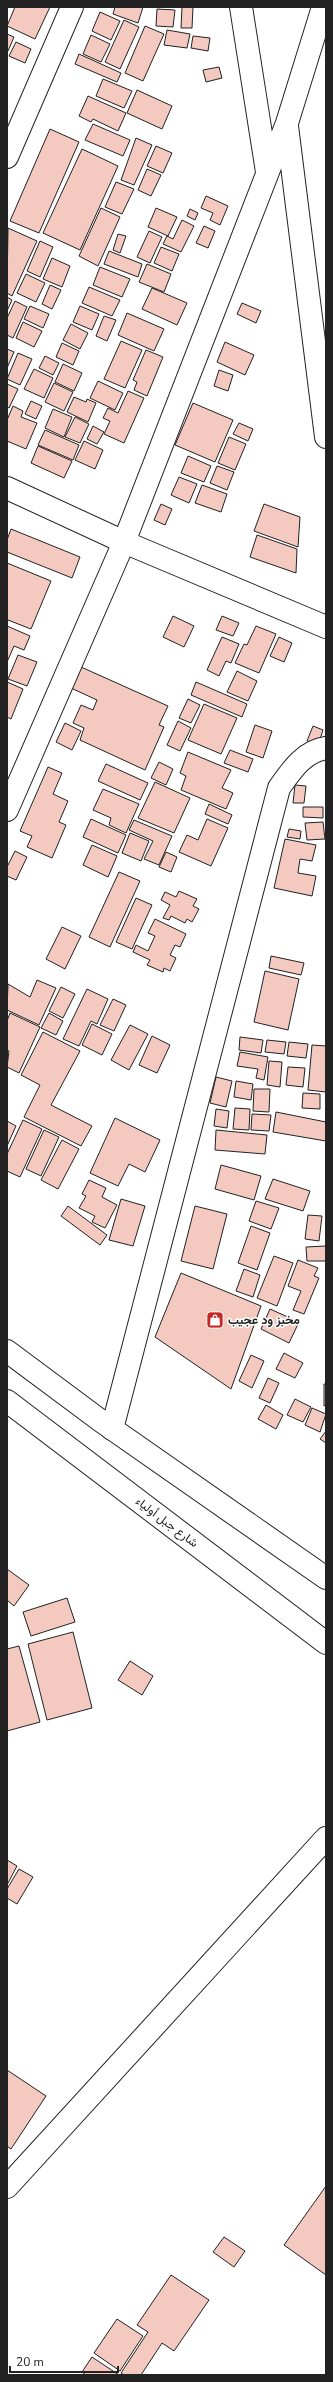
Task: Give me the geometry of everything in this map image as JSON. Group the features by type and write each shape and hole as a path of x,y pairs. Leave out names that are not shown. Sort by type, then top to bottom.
{"street":[{"path":"7,158 72,7"},
{"path":"241,7 267,173"},
{"path":"7,810 124,542 287,123 323,17"},
{"path":"287,123 326,437"},
{"path":"7,488 124,542 326,627"},
{"path":"112,1429 279,788 297,763 318,749 326,748"},
{"path":"7,1351 112,1429 326,1578"},
{"name":"شارع جبل أولياء","path":"7,1401 326,1643"},
{"path":"7,2187 326,1838"}],"building":[{"path":"15,7 50,7 35,39 7,26"},
{"path":"115,7 143,7 138,23 113,14"},
{"path":"182,7 193,7 192,28 181,28"},
{"path":"157,9 175,10 173,27 156,26"},
{"path":"100,12 120,21 111,40 92,31"},
{"path":"124,20 139,27 120,69 105,62"},
{"path":"145,26 164,34 143,81 125,73"},
{"path":"167,30 190,34 187,48 164,45"},
{"path":"7,34 14,37 8,51 7,50"},
{"path":"91,35 110,44 101,62 83,54"},
{"path":"193,36 210,38 208,51 191,48"},
{"path":"16,42 31,49 25,63 9,56"},
{"path":"79,54 121,73 117,82 75,64"},
{"path":"219,67 222,78 206,82 203,70"},
{"path":"103,79 132,91 124,108 96,96"},
{"path":"137,90 172,106 162,129 127,113"},
{"path":"88,96 126,113 118,131 93,119 91,122 79,116"},
{"path":"93,124 130,140 123,156 85,140"},
{"path":"50,129 79,142 39,233 10,221"},
{"path":"136,138 152,145 134,185 121,180"},
{"path":"156,146 172,153 163,173 147,166"},
{"path":"82,149 118,166 80,250 43,233"},
{"path":"147,169 161,175 151,196 138,190"},
{"path":"116,182 134,189 122,214 105,207"},
{"path":"206,196 228,206 220,225 210,220 213,213 201,208"},
{"path":"101,208 120,217 98,266 79,256"},
{"path":"156,208 177,217 168,236 148,227"},
{"path":"190,209 198,213 195,220 187,216"},
{"path":"182,220 194,226 181,252 163,244 167,236 173,239"},
{"path":"204,226 215,231 208,248 196,243"},
{"path":"8,228 37,241 12,296 7,293"},
{"path":"149,231 162,237 150,263 137,257"},
{"path":"118,234 126,236 120,253 113,250"},
{"path":"40,241 53,247 40,277 27,271"},
{"path":"161,247 179,254 172,271 154,263"},
{"path":"109,251 142,264 138,277 104,264"},
{"path":"52,258 70,266 62,287 43,279"},
{"path":"147,264 171,274 164,292 139,282"},
{"path":"100,267 130,279 122,297 93,285"},
{"path":"26,274 45,283 36,302 17,293"},
{"path":"50,285 61,290 52,309 42,304"},
{"path":"89,287 120,300 112,316 82,303"},
{"path":"152,288 187,303 177,325 142,309"},
{"path":"7,297 12,300 7,311"},
{"path":"15,301 27,307 13,338 7,335 7,318"},
{"path":"242,303 261,311 256,323 237,314"},
{"path":"30,306 49,314 43,328 24,319"},
{"path":"80,306 99,314 92,330 73,322"},
{"path":"127,313 164,329 154,351 118,335"},
{"path":"104,316 116,320 107,341 96,336"},
{"path":"23,322 42,331 34,347 16,338"},
{"path":"71,324 88,333 80,349 63,340"},
{"path":"121,341 142,350 125,388 104,379"},
{"path":"225,342 254,355 245,375 217,362"},
{"path":"62,343 79,351 73,365 56,357"},
{"path":"7,349 14,352 7,368"},
{"path":"146,350 163,357 147,396 134,390 137,382 133,380"},
{"path":"18,353 32,359 20,385 7,379"},
{"path":"45,356 59,363 53,375 39,368"},
{"path":"63,364 82,373 74,391 55,382"},
{"path":"34,369 53,378 44,398 24,389"},
{"path":"219,370 233,375 228,391 214,386"},
{"path":"98,381 123,393 115,410 90,398"},
{"path":"54,383 73,392 64,411 45,402"},
{"path":"7,384 18,389 9,408 7,407"},
{"path":"128,391 144,398 124,443 104,434 110,421 103,418 108,408 118,413"},
{"path":"74,397 86,402 87,399 96,403 88,422 67,412"},
{"path":"31,401 42,406 36,419 25,414"},
{"path":"193,403 233,420 215,462 175,445"},
{"path":"13,406 23,411 21,417 37,423 26,449 7,441 7,420"},
{"path":"53,409 72,417 64,437 45,428"},
{"path":"75,417 89,424 80,443 65,437"},
{"path":"239,423 253,429 248,441 233,434"},
{"path":"93,426 104,432 97,444 87,439"},
{"path":"45,430 79,445 73,460 38,445"},
{"path":"229,437 246,444 235,470 218,463"},
{"path":"84,441 103,450 95,469 75,460"},
{"path":"38,446 72,461 64,478 31,463"},
{"path":"188,456 211,466 204,482 181,473"},
{"path":"217,466 234,472 227,490 210,483"},
{"path":"179,477 197,484 189,503 171,495"},
{"path":"202,485 227,494 221,512 195,503"},
{"path":"161,504 172,509 165,525 154,520"},
{"path":"264,504 300,517 298,547 254,531"},
{"path":"11,529 80,557 72,578 7,552 7,540"},
{"path":"257,535 297,549 296,573 250,557"},
{"path":"7,563 51,581 31,629 8,620 7,623"},
{"path":"173,616 194,626 184,647 163,637"},
{"path":"222,616 239,623 233,636 216,630"},
{"path":"7,626 30,636 24,650 14,646 7,662"},
{"path":"256,626 276,634 259,673 235,663 244,644 247,645"},
{"path":"222,637 239,644 231,663 226,661 219,676 207,670"},
{"path":"279,637 292,643 284,662 270,656"},
{"path":"18,655 37,662 27,686 8,679"},
{"path":"81,667 168,706 159,725 164,727 145,770 80,740 84,728 73,723 81,705 93,710 97,700 71,688"},
{"path":"237,671 257,681 248,701 227,692"},
{"path":"7,682 23,689 11,719 7,717"},
{"path":"196,682 247,704 242,717 191,695"},
{"path":"188,699 200,705 191,723 179,718"},
{"path":"204,704 237,718 221,754 188,740"},
{"path":"178,721 191,728 180,751 167,745"},
{"path":"65,723 81,731 72,750 56,742"},
{"path":"255,725 272,731 263,758 246,752"},
{"path":"313,726 323,730 318,745 307,741"},
{"path":"230,750 253,759 248,772 224,763"},
{"path":"188,752 231,770 222,788 233,793 226,809 181,790 186,776 180,773"},
{"path":"159,762 173,769 166,785 151,778"},
{"path":"106,764 148,783 140,800 98,781"},
{"path":"48,767 62,773 53,794 68,801 59,822 66,825 52,858 27,847 32,836 20,831"},
{"path":"155,782 190,798 174,833 138,818"},
{"path":"295,785 306,786 304,803 293,803"},
{"path":"103,789 139,804 126,833 109,825 111,818 93,810"},
{"path":"209,804 232,815 228,824 205,814"},
{"path":"303,807 323,807 323,818 303,817"},
{"path":"91,819 126,835 118,853 83,837"},
{"path":"207,819 228,828 211,866 179,852 187,835 198,840"},
{"path":"134,820 172,836 159,865 144,859 153,841 129,830"},
{"path":"323,822 325,839 307,840 305,823"},
{"path":"289,829 301,831 300,839 287,837"},
{"path":"130,833 149,841 141,861 122,853"},
{"path":"285,839 316,845 312,861 300,859 298,873 316,876 312,896 274,888"},
{"path":"92,845 117,856 108,877 83,865"},
{"path":"15,851 27,857 16,880 7,876 7,867"},
{"path":"166,852 177,857 171,872 159,867"},
{"path":"119,872 140,881 110,947 89,937"},
{"path":"179,891 197,899 193,906 199,909 192,922 187,919 185,923 171,916 169,920 163,918 170,905 161,900 165,892 176,897"},
{"path":"136,898 152,905 132,949 116,942"},
{"path":"155,919 186,934 180,947 175,945 170,955 176,958 170,971 164,968 163,972 147,965 150,960 133,952 136,945 148,951 155,936 148,933"},
{"path":"62,927 81,936 65,969 46,959"},
{"path":"271,956 304,963 301,975 269,968"},
{"path":"265,971 299,979 288,1030 254,1022"},
{"path":"37,980 56,988 39,1025 7,1010 8,984 30,997"},
{"path":"61,987 75,994 63,1018 49,1011"},
{"path":"87,989 108,999 97,1024 91,1021 79,1046 63,1039"},
{"path":"113,999 126,1005 114,1031 100,1025"},
{"path":"10,1013 40,1027 19,1073 7,1067 9,1051 7,1050 7,1021"},
{"path":"49,1013 63,1021 56,1035 41,1028"},
{"path":"92,1024 112,1034 102,1055 82,1045"},
{"path":"130,1025 148,1034 129,1070 111,1060"},
{"path":"43,1032 80,1051 51,1105 92,1126 81,1146 24,1117 40,1085 21,1075"},
{"path":"152,1036 170,1045 157,1073 139,1065"},
{"path":"240,1037 263,1040 261,1053 239,1050"},
{"path":"267,1040 286,1042 284,1054 265,1052"},
{"path":"289,1042 308,1044 306,1058 287,1056"},
{"path":"312,1045 326,1046 326,1092 308,1090"},
{"path":"240,1052 268,1057 264,1080 256,1078 258,1069 237,1066"},
{"path":"269,1061 282,1062 280,1087 267,1085"},
{"path":"288,1067 305,1068 303,1087 286,1085"},
{"path":"216,1077 232,1081 226,1107 210,1103"},
{"path":"236,1081 253,1084 251,1100 234,1097"},
{"path":"254,1089 270,1089 269,1112 253,1111"},
{"path":"303,1093 320,1094 320,1109 302,1108"},
{"path":"235,1108 250,1109 249,1130 233,1129"},
{"path":"216,1109 229,1111 227,1128 214,1126"},
{"path":"276,1112 326,1122 326,1141 273,1132"},
{"path":"252,1114 271,1115 269,1131 251,1130"},
{"path":"115,1118 160,1140 145,1172 129,1164 118,1186 90,1173"},
{"path":"23,1120 42,1129 20,1177 7,1171 7,1154"},
{"path":"7,1121 16,1126 7,1146"},
{"path":"44,1130 59,1137 41,1176 26,1169"},
{"path":"216,1130 267,1135 265,1154 215,1150"},
{"path":"62,1140 79,1149 58,1189 41,1180"},
{"path":"221,1165 261,1176 254,1200 215,1189"},
{"path":"273,1179 310,1191 303,1211 265,1199"},
{"path":"89,1180 106,1188 102,1197 117,1205 105,1228 92,1222 95,1216 79,1208 86,1196 82,1194"},
{"path":"121,1199 145,1206 133,1246 109,1240"},
{"path":"256,1201 279,1208 271,1229 249,1221"},
{"path":"68,1206 107,1235 100,1245 61,1216"},
{"path":"195,1206 227,1214 213,1269 181,1261"},
{"path":"308,1215 322,1216 319,1241 305,1239"},
{"path":"251,1226 270,1233 257,1270 238,1263"},
{"path":"326,1246 326,1261 307,1261 306,1247"},
{"path":"274,1256 293,1263 277,1306 257,1298"},
{"path":"298,1260 318,1268 314,1276 319,1278 304,1314 293,1310 301,1291 288,1286"},
{"path":"244,1269 260,1275 253,1297 236,1291"},
{"path":"181,1273 261,1306 231,1389 155,1337"},
{"path":"270,1309 299,1322 289,1343 261,1329"},
{"path":"284,1353 303,1363 295,1378 276,1369"},
{"path":"251,1355 264,1361 252,1388 239,1381"},
{"path":"268,1378 279,1383 270,1403 259,1398"},
{"path":"324,1384 326,1384 326,1405 324,1406"},
{"path":"295,1399 311,1407 303,1422 287,1415"},
{"path":"266,1405 283,1415 276,1429 258,1419"},
{"path":"312,1408 326,1414 320,1432 305,1425"},
{"path":"326,1431 326,1443 320,1439"},
{"path":"7,1569 29,1585 14,1606 7,1600"},
{"path":"67,1598 75,1622 31,1636 23,1612"},
{"path":"73,1632 92,1708 47,1720 28,1644"},
{"path":"19,1646 40,1722 7,1731 7,1649"},
{"path":"130,1661 153,1676 142,1695 118,1680"},
{"path":"7,1860 17,1866 7,1885"},
{"path":"19,1869 33,1877 17,1904 7,1898 7,1889"},
{"path":"7,2070 46,2096 11,2149 7,2146"},
{"path":"326,2186 326,2275 284,2245"},
{"path":"224,2237 245,2251 234,2267 213,2252"},
{"path":"171,2275 209,2300 174,2351 162,2343 141,2375 124,2375 121,2373 148,2332 137,2325"},
{"path":"117,2319 143,2336 120,2371 94,2353"},
{"path":"92,2357 119,2375 86,2375 82,2372"}],"place":[{"name":"مخبز ود عجيب","path":"215,1320"}]}
